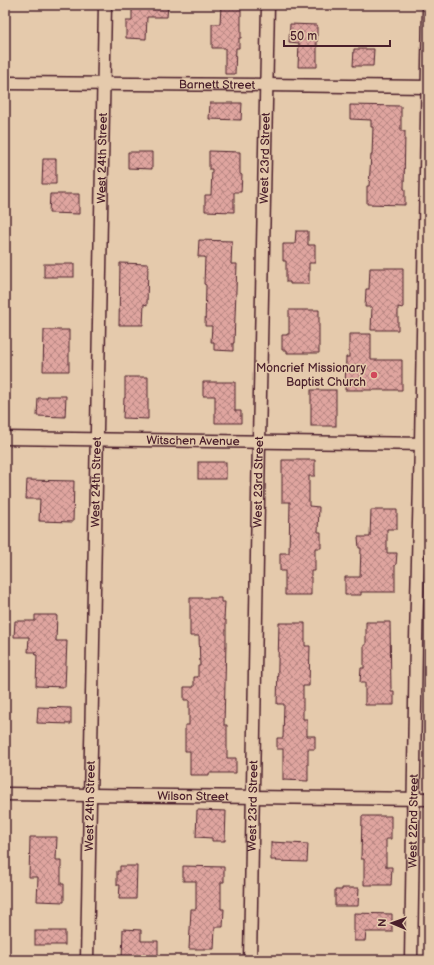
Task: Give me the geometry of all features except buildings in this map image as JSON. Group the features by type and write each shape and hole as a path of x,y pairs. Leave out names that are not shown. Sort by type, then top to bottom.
{"street":[{"name":"West 24th Street","path":"87,960 105,5"},
{"name":"West 23rd Street","path":"250,960 268,5"},
{"name":"West 22nd Street","path":"411,960 416,640 425,444 429,10"},
{"name":"Barnett Street","path":"5,83 428,88"},
{"name":"Witschen Avenue","path":"5,438 425,444"},
{"name":"Wilson Street","path":"5,794 429,799"}],"place":[{"name":"Moncrief Missionary Baptist Church","path":"374,375"}]}
